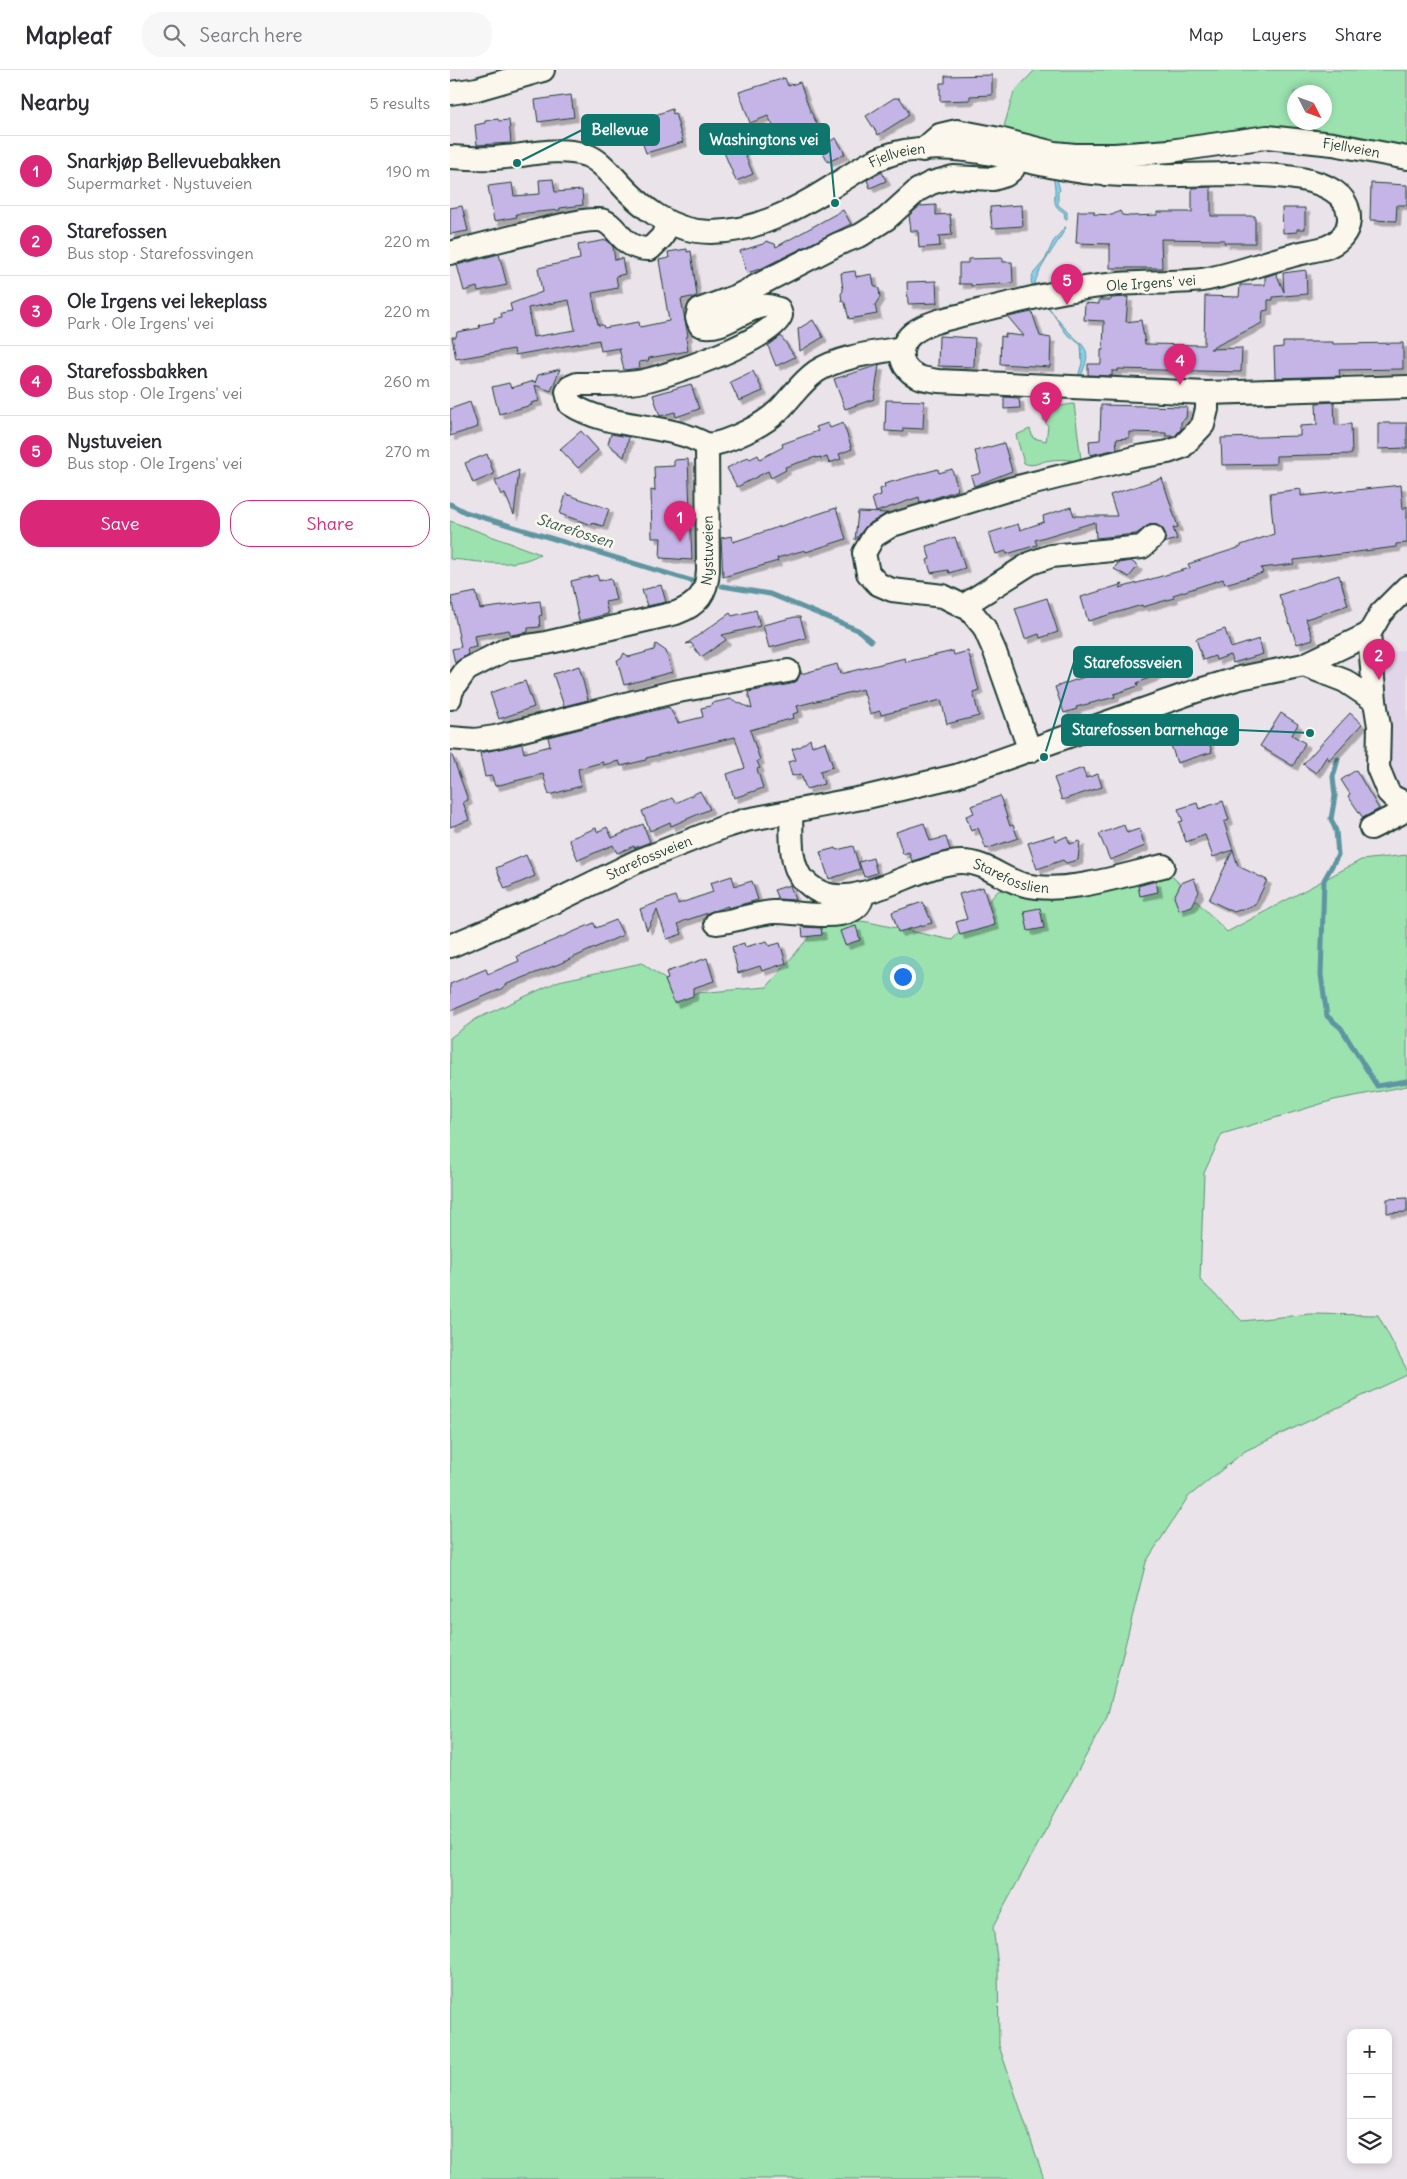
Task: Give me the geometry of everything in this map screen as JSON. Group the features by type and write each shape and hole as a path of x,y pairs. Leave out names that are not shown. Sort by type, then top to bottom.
{"street":[{"path":"450,93 477,89 544,70"},
{"name":"Fjellveien","path":"450,158 497,158 551,151 587,155 597,160 638,202 668,223 690,230 711,232 764,222 789,213 850,173 875,160 903,151 922,150 940,135 957,131 982,135 1054,153 1075,155 1114,155 1170,151 1267,137 1333,144 1407,158"},
{"name":"Ole Irgens' vei","path":"902,348 909,336 917,330 945,319 1078,290 1117,284 1188,281 1227,275 1329,246 1338,241 1348,228 1349,208 1338,193 1310,181 1250,174 1114,175 1063,169 968,150 922,150"},
{"path":"1016,160 1012,169 1006,175 993,179 953,177 931,183 918,190 886,219 861,235 838,244 737,296 699,310 697,318 700,325 707,327 717,326 754,308 766,305 779,310 781,315 777,323 736,348 658,378 622,384 577,384 570,387 566,392 570,404 587,414 694,437 708,445 719,444 766,420 780,410 805,381 832,363 902,348 902,359 907,369 917,377 938,381 1207,393 1407,387"},
{"path":"450,253 578,222 601,220 610,226 629,245 640,249 650,248 662,237 668,223"},
{"path":"1030,750 984,627 969,609 943,596 892,590 878,584 868,573 864,553 874,536 892,525 1010,489 1138,457 1168,452 1182,446 1203,425 1207,408 1207,393"},
{"name":"Nystuveien","path":"450,698 452,690 466,670 507,650 546,643 676,613 691,606 702,597 707,584 708,570 708,445"},
{"path":"963,606 1031,563 1051,556 1142,547 1153,537"},
{"path":"1407,587 1381,613 1369,634 1374,701 1379,726 1378,768 1388,792 1405,803 1399,814 1378,834 1407,825"},
{"name":"Starefossveien","path":"450,946 552,903 638,861 699,836 746,820 936,781 1196,691 1240,678 1304,665 1369,634"},
{"path":"1304,665 1345,681 1374,701"},
{"path":"450,738 475,740 494,737 673,692 788,671"},
{"name":"Starefosslien","path":"791,812 794,858 800,876 814,890 830,896 850,896 932,869 960,862 984,866 1010,880 1042,888 1074,886 1164,866"},
{"path":"716,923 774,912 827,916 843,913 858,907 863,900 864,892"}],"shaded area":[{"path":"1407,649 1407,793 1400,789 1386,769 1382,655"}],"green space":[{"path":"1035,70 1407,70 1407,152 1342,139 1088,156 1003,130 1014,92"},
{"path":"1074,404 1081,460 1079,462 1065,459 1051,460 1034,465 1024,463 1016,435 1030,429 1033,438 1046,441 1048,426 1043,419 1045,415 1056,408"},
{"path":"450,521 540,554 518,562 507,563 485,563 450,559"},
{"path":"1407,855 1407,1086 1334,1100 1222,1134 1204,1173 1200,1280 1242,1321 1310,1314 1378,1315 1407,1370 1407,1375 1245,1451 1188,1497 1146,1562 1107,1717 993,1927 998,1966 999,2046 1044,2179 450,2179 450,1038 476,1019 559,981 642,963 686,994 767,987 826,917 868,922 952,940 999,890 1029,896 1166,870 1227,932 1361,860"}],"water":[{"path":"1053,179 1057,179 1060,190 1058,192 1058,205 1067,212 1067,219 1065,219 1064,212 1056,206"},
{"path":"1065,227 1038,274 1035,286 1033,287 1031,281 1033,274 1045,260 1053,242"},
{"path":"1044,301 1060,323 1085,349 1087,354 1086,360 1080,378 1078,377 1082,363 1081,345 1066,333"}],"building":[{"path":"992,75 992,95 970,96 970,100 940,101 940,83 945,83 945,76"},
{"path":"785,78 788,86 800,82 809,108 823,136 793,150 792,148 786,151 768,116 750,123 739,92"},
{"path":"571,95 574,117 538,122 535,100"},
{"path":"894,98 900,98 908,111 908,116 878,135 866,116"},
{"path":"672,109 673,114 675,113 683,142 646,153 638,130 643,128 641,120"},
{"path":"498,119 499,121 509,120 511,143 477,145 475,125"},
{"path":"738,138 753,174 736,181 721,145"},
{"path":"836,138 845,154 828,162 820,146"},
{"path":"882,172 886,181 870,188 867,180"},
{"path":"553,179 555,192 582,190 583,205 560,208 560,210 516,214 517,217 494,221 488,186 512,183 514,196 540,194 539,180"},
{"path":"1371,183 1407,185 1407,205 1397,205 1396,221 1370,220"},
{"path":"1211,187 1211,216 1255,216 1255,243 1224,243 1225,240 1161,239 1162,268 1110,268 1110,244 1076,243 1078,211 1094,211 1094,214 1112,215 1120,211 1122,215 1130,216 1157,215 1157,212 1192,212 1192,188"},
{"path":"936,205 936,215 950,214 952,235 939,236 940,246 919,248 918,231 911,231 909,215 920,206"},
{"path":"1022,205 1023,226 992,228 990,207"},
{"path":"462,206 468,231 450,234 450,208"},
{"path":"1282,208 1305,208 1305,229 1297,229 1297,232 1283,233"},
{"path":"843,210 851,224 760,269 747,273 740,251 763,244 766,241 775,244 776,247"},
{"path":"607,240 613,247 615,260 622,258 625,274 616,276 618,288 592,293 598,325 603,325 604,328 639,322 640,327 669,321 659,260 669,258 668,252 687,249 687,252 691,251 697,296 681,299 688,336 686,337 688,351 649,358 648,361 639,362 640,368 624,370 619,348 601,351 599,340 515,355 514,349 456,359 452,337 456,337 457,332 480,328 479,325 494,322 494,318 502,317 501,313 512,311 510,304 542,292 538,268 580,259 578,245","holes":["569,300 575,330 533,337 528,308"]},
{"path":"499,254 507,285 478,291 477,287 464,291 457,265"},
{"path":"1003,258 1003,262 1012,262 1013,283 971,286 971,284 959,284 959,263 968,263 968,259"},
{"path":"1306,270 1307,294 1273,297 1273,300 1268,300 1268,310 1263,311 1262,323 1210,349 1242,348 1241,372 1118,369 1118,371 1112,371 1112,376 1088,375 1088,364 1101,364 1104,321 1084,320 1085,303 1099,304 1099,300 1128,297 1126,322 1141,320 1145,344 1204,345 1205,296 1239,297 1240,285 1265,285 1265,277 1276,273 1284,292 1283,273"},
{"path":"855,271 856,277 872,274 874,285 879,289 880,297 875,305 877,314 849,319 845,303 842,301 841,273"},
{"path":"936,281 937,303 908,304 907,282"},
{"path":"1032,312 1040,336 1051,338 1050,367 1000,364 1001,336 1005,337 1005,334 1024,336 1008,317"},
{"path":"813,320 823,337 800,351 798,329"},
{"path":"781,336 795,357 776,366 768,346"},
{"path":"939,336 975,338 974,367 938,366"},
{"path":"1283,342 1333,342 1333,344 1403,343 1403,369 1339,370 1340,376 1275,378 1274,348 1283,347"},
{"path":"879,365 874,399 845,409 834,379"},
{"path":"560,369 551,391 535,385 539,401 531,403 532,405 499,414 492,387 509,383 511,388 534,381 535,383 538,375"},
{"path":"753,371 763,391 739,401 730,382"},
{"path":"691,384 699,409 676,417 675,412 660,416 653,395"},
{"path":"1004,397 1019,398 1020,408 1004,409"},
{"path":"886,400 924,401 923,429 903,428 903,432 885,431"},
{"path":"470,402 478,427 450,436 450,409"},
{"path":"1334,402 1335,425 1351,424 1352,454 1276,456 1276,464 1222,465 1221,438 1300,436 1300,426 1317,425 1316,403"},
{"path":"1101,405 1187,407 1186,418 1181,422 1181,429 1175,436 1166,436 1166,433 1129,432 1129,438 1116,439 1117,449 1090,455 1089,441 1100,440"},
{"path":"828,423 830,428 843,423 852,449 839,454 841,459 829,463 827,457 821,459 821,457 816,457 785,467 786,470 771,478 768,471 737,487 727,468 748,457 750,459 758,455 760,459 783,447 782,444 818,431 816,427"},
{"path":"1378,423 1407,423 1407,448 1378,449"},
{"path":"581,431 598,450 578,468 560,449"},
{"path":"611,434 629,437 624,457 608,444"},
{"path":"1004,443 1012,471 974,486 971,476 981,473 975,451"},
{"path":"487,454 494,474 473,483 465,463"},
{"path":"688,459 692,560 660,558 661,538 652,538 651,490 655,491 654,467 674,466 674,460"},
{"path":"938,469 939,473 952,469 958,490 920,503 919,497 876,512 872,498 881,495 880,489 885,487 884,484"},
{"path":"519,470 514,515 505,494 501,495 495,481"},
{"path":"1162,478 1178,527 1173,528 1177,539 1164,543 1166,535 1163,529 1151,524 1136,534 1096,538 1095,522 1035,540 1037,545 1007,554 1006,551 996,554 989,533 1018,524 1020,530 1044,522 1043,516 1071,507 1074,516 1117,516 1110,495"},
{"path":"1401,485 1403,509 1407,506 1407,543 1396,544 1396,547 1294,560 1294,564 1261,568 1263,573 1225,584 1223,579 1173,595 1174,598 1143,607 1142,605 1088,621 1081,597 1123,584 1120,588 1190,568 1188,564 1274,534 1270,493 1301,489 1301,496"},
{"path":"566,494 609,509 603,526 592,523 592,525 560,514"},
{"path":"836,508 846,539 806,552 805,550 777,558 778,561 723,577 721,538 732,536 733,542"},
{"path":"858,512 887,513 867,525 855,540"},
{"path":"955,537 965,568 949,573 948,570 931,573 927,560 930,559 926,546"},
{"path":"1131,561 1138,566 1129,577 1114,569 1118,563"},
{"path":"597,575 599,581 611,578 616,600 605,602 608,614 579,621 571,581"},
{"path":"1339,575 1348,605 1306,619 1313,639 1297,644 1279,595"},
{"path":"661,585 666,602 647,606 642,590"},
{"path":"476,592 480,609 540,601 542,615 539,616 540,627 528,628 528,632 511,635 509,630 474,636 476,647 467,649 468,654 455,663 452,649 461,647 451,597"},
{"path":"1047,598 1058,632 1040,638 1039,634 1025,639 1015,608"},
{"path":"756,610 760,626 722,635 726,640 701,657 691,643 686,644 730,613 732,616"},
{"path":"800,617 806,638 769,648 763,625"},
{"path":"1225,629 1231,648 1259,639 1263,654 1233,663 1230,655 1216,660 1215,656 1203,660 1196,639"},
{"path":"656,644 666,651 672,672 624,685 617,660 621,659 624,653 629,657 654,650"},
{"path":"1163,649 1170,670 1137,683 1138,686 1114,694 1115,697 1076,707 1077,709 1064,713 1055,687 1093,674 1094,677 1122,668 1120,662"},
{"path":"953,651 954,655 968,651 979,690 973,692 979,716 947,724 941,700 881,715 880,711 870,714 863,689 797,706 799,712 793,714 794,718 750,730 760,760 757,761 760,768 757,769 763,788 734,798 727,774 745,768 735,737 646,758 646,760 621,766 619,761 603,765 603,762 578,769 581,786 549,795 543,774 495,786 492,776 485,777 480,753 522,744 524,753 550,746 548,737 669,707 678,723 703,717 701,708 710,706 712,703 731,699 752,709 748,692 791,684 797,681 801,671 801,674 837,664 840,674 905,658 906,662"},
{"path":"579,666 588,700 564,706 553,674"},
{"path":"525,681 534,707 499,719 490,693"},
{"path":"1281,713 1298,724 1292,735 1305,743 1293,766 1260,746"},
{"path":"1350,713 1362,724 1329,760 1327,756 1316,773 1303,764"},
{"path":"1204,727 1212,752 1177,763 1169,739"},
{"path":"810,739 812,746 825,742 833,767 820,771 824,784 806,789 801,774 792,776 788,762 796,760 792,749 800,747"},
{"path":"450,755 452,755 468,800 463,802 469,820 450,827"},
{"path":"1083,768 1086,778 1098,774 1102,787 1062,800 1054,778"},
{"path":"1356,770 1379,809 1363,818 1348,796 1350,794 1341,780"},
{"path":"700,791 710,809 671,826 670,822 650,831 642,811 672,798 676,803"},
{"path":"1000,796 1010,826 1013,825 1018,838 986,849 978,828 971,831 966,816 974,813 971,806"},
{"path":"1223,801 1229,820 1224,822 1233,850 1213,857 1205,835 1186,842 1179,822 1183,821 1178,809 1197,803 1199,809"},
{"path":"924,823 930,841 946,837 950,850 912,861 909,852 903,854 896,832"},
{"path":"643,824 650,842 617,853 613,845 578,860 569,839 596,828 597,832 607,827 612,838"},
{"path":"1124,825 1127,833 1139,829 1145,846 1110,860 1099,834"},
{"path":"1054,835 1056,841 1067,836 1070,844 1080,841 1078,860 1066,863 1063,860 1037,869 1028,843"},
{"path":"853,846 860,869 829,879 820,852"},
{"path":"1233,850 1238,866 1267,880 1255,905 1234,912 1209,900"},
{"path":"526,855 535,876 505,889 496,868"},
{"path":"873,858 877,873 864,877 859,862"},
{"path":"732,876 735,886 752,881 758,900 728,908 728,906 684,921 678,924 682,934 667,939 657,910 647,930 640,909 675,896 678,904 713,892 710,883"},
{"path":"1194,878 1199,892 1192,906 1179,910 1174,897 1181,883"},
{"path":"1156,881 1158,892 1140,896 1138,886"},
{"path":"790,885 795,900 778,899 774,890"},
{"path":"983,887 995,925 960,935 956,922 967,919 959,894"},
{"path":"923,902 932,923 898,932 892,912"},
{"path":"1040,908 1044,928 1028,931 1024,911"},
{"path":"616,920 623,935 559,964 507,984 501,989 450,1011 450,984 486,969 488,974 519,961 517,956 594,923 596,928"},
{"path":"856,926 860,940 845,945 840,931"},
{"path":"802,927 821,928 822,935 803,937"},
{"path":"767,941 769,946 780,943 786,963 762,971 760,966 738,973 732,947 744,943 745,947"},
{"path":"707,958 714,981 693,988 693,996 674,1003 665,980 668,979 666,972"},
{"path":"1407,1198 1407,1212 1387,1213 1387,1199"}],"waterway":[{"name":"Starefossen","path":"450,504 465,512 692,581"},
{"name":"Starefossen","path":"722,586 770,594 858,630 871,641"},
{"path":"1338,759 1333,777 1335,796 1331,819 1336,831 1338,855 1324,880 1321,975 1327,1016 1341,1028 1377,1086 1407,1081"}],"place":[{"name":"Bellevue","path":"517,163"},
{"name":"Washingtons vei","path":"835,203"},
{"name":"Nystuveien","path":"1067,305"},
{"name":"Starefossbakken","path":"1180,385"},
{"name":"Ole Irgens vei lekeplass","path":"1046,423"},
{"name":"Snarkjøp Bellevuebakken","path":"680,542"},
{"name":"Starefossen","path":"1379,680"},
{"name":"Starefossen barnehage","path":"1310,733"},
{"name":"Starefossveien","path":"1044,757"}]}
